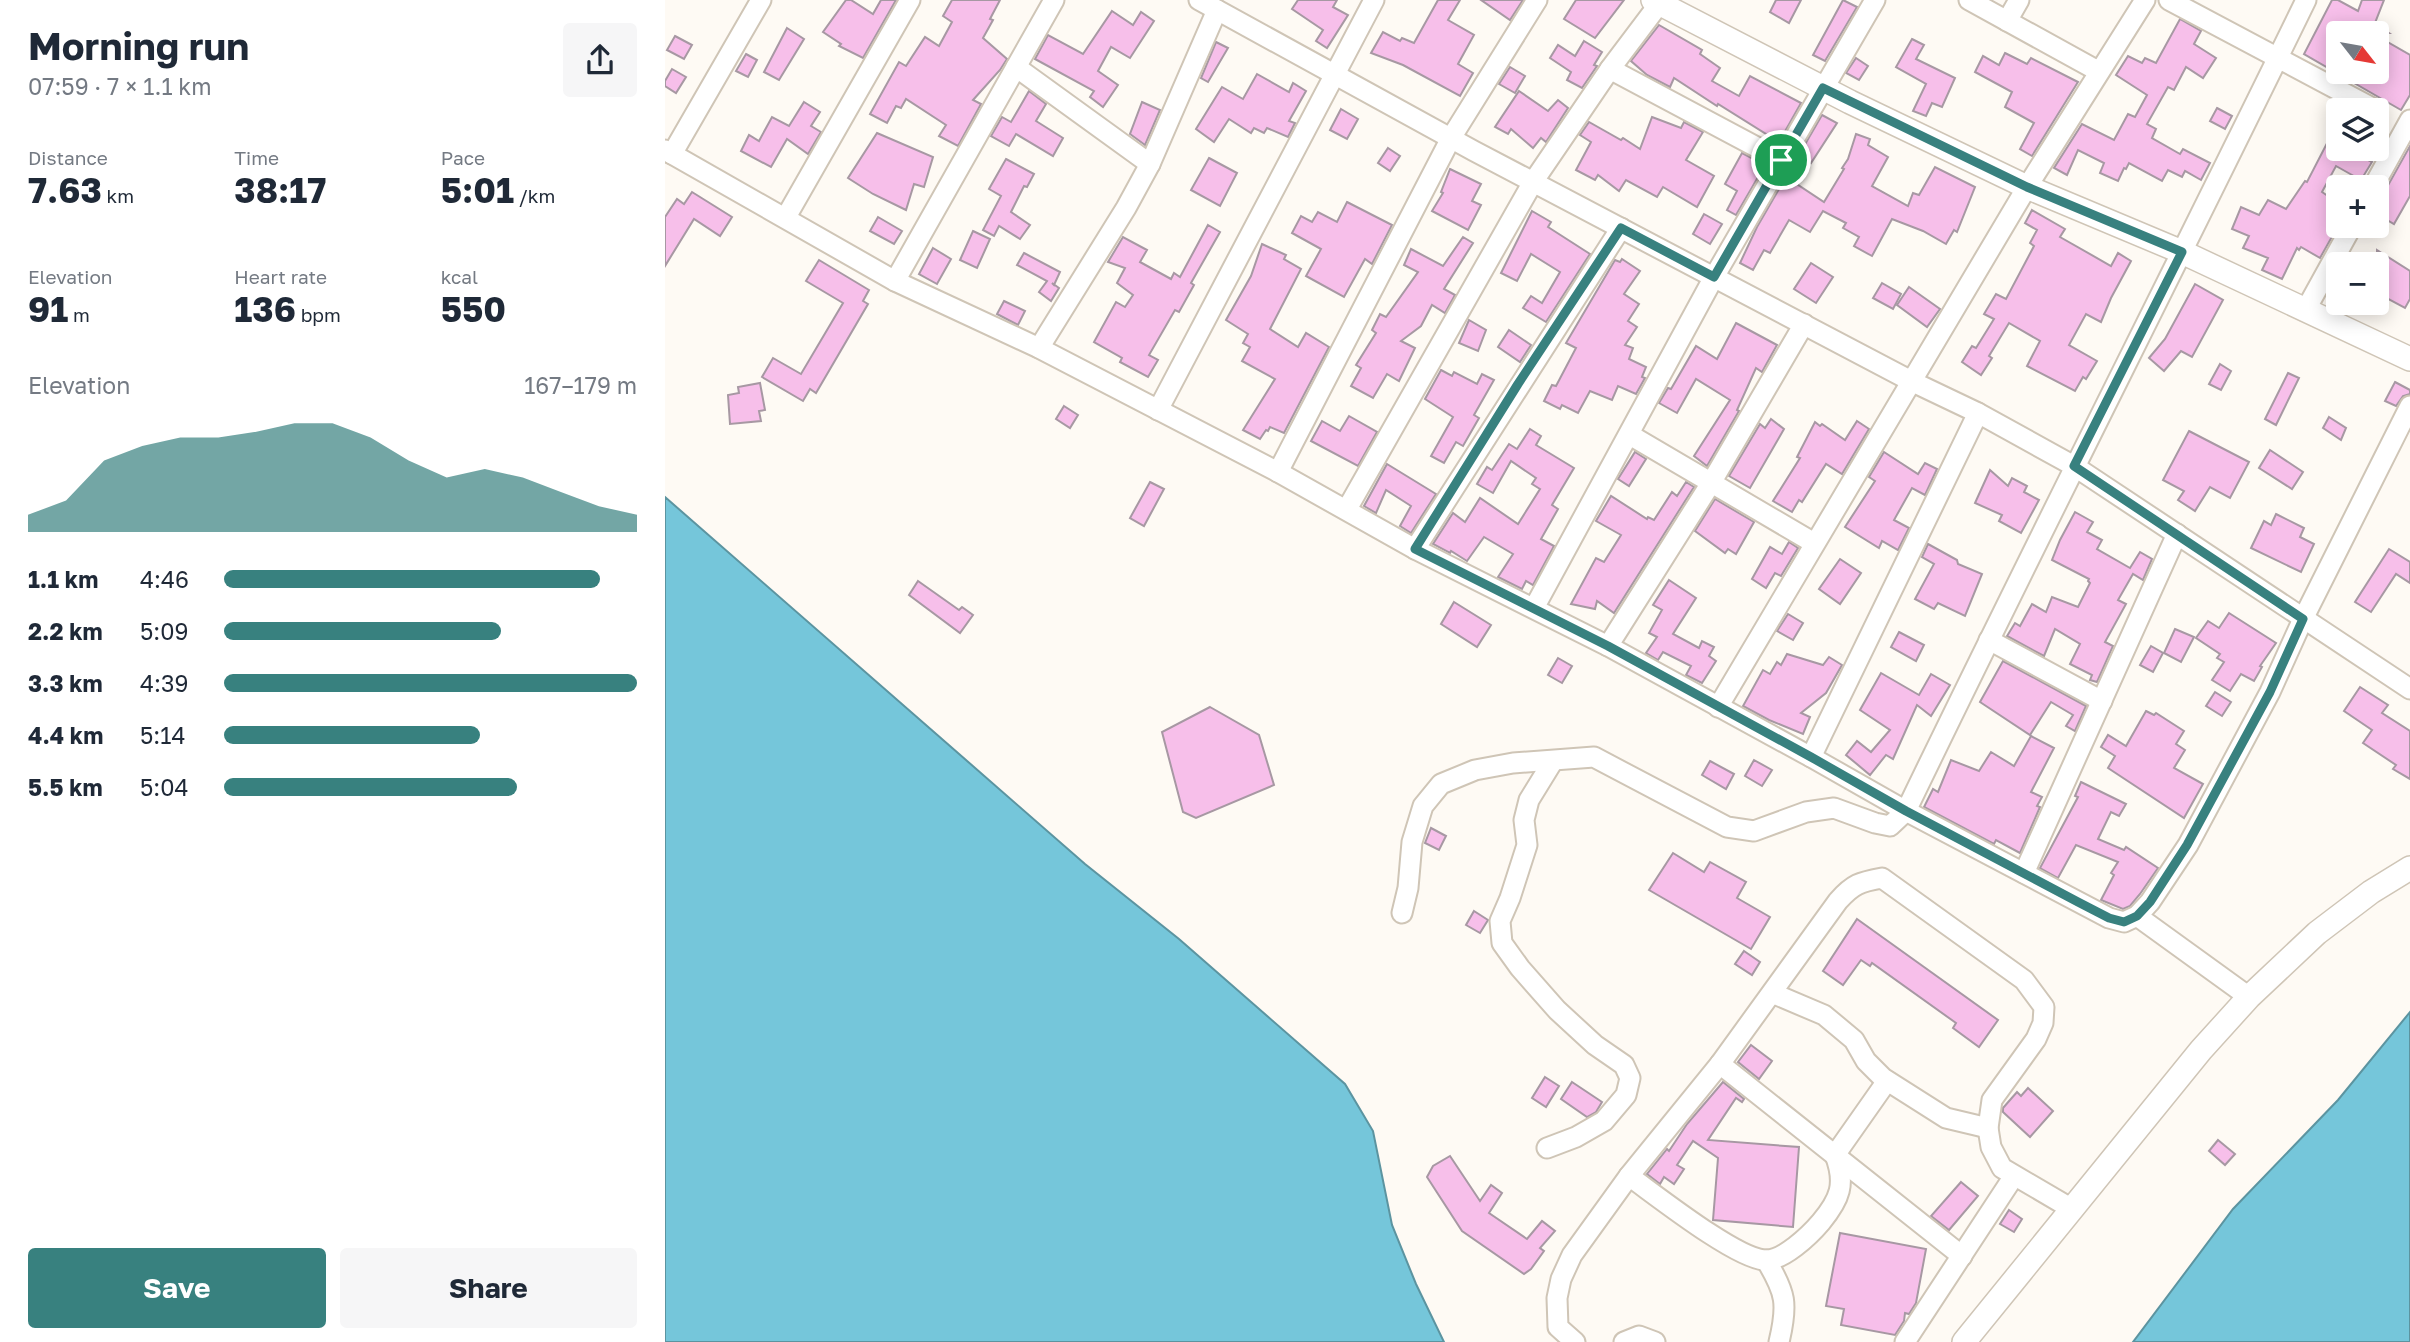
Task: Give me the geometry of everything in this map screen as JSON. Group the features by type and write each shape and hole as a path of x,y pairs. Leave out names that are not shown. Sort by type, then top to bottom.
{"main road":[{"path":"1658,1 1823,88 2027,187 2182,252 2410,359"},
{"path":"1964,1342 2201,1050 2249,997 2317,933 2371,892 2410,868"}],"street":[{"path":"761,0 669,152 895,281 1039,348 1278,472 1415,549 1608,646 1906,811 2109,918 2124,922 2137,916 2150,902 2187,845 2230,769 2410,406"},
{"path":"786,217 910,0"},
{"path":"895,281 1054,0"},
{"path":"1199,0 1451,138 1913,382 1978,413 2074,466 2410,689"},
{"path":"1159,410 1374,0"},
{"path":"1278,472 1451,138 1537,0"},
{"path":"1534,608 1714,277 1875,0"},
{"path":"1969,0 2098,71"},
{"path":"2007,21 2019,0"},
{"path":"1718,707 2027,187 2145,0"},
{"path":"2169,0 2353,98"},
{"path":"1402,913 1408,888 1412,842 1423,806 1441,784 1475,770 1513,763 1594,757 1727,827 1754,831 1806,812 1834,808 1890,826 1906,811 2306,0"},
{"path":"1347,509 1534,182 1658,1"},
{"path":"1039,348 1126,208 1150,164 1217,10"},
{"path":"1016,67 1150,164"},
{"path":"1610,69 1781,160"},
{"path":"2380,175 2409,125 2389,116"},
{"path":"1415,549 1518,384 1621,228"},
{"path":"2305,311 2345,238"},
{"path":"1608,646 1711,483 1804,324"},
{"path":"1811,757 1978,413"},
{"path":"1630,435 1814,543"},
{"path":"2024,873 2177,534"},
{"path":"1989,640 2102,701"},
{"path":"1547,1148 1576,1137 1604,1121 1626,1095 1630,1078 1624,1065 1595,1045 1557,1010 1502,943 1500,921 1527,845 1524,820 1529,800 1553,761"},
{"path":"1575,1342 1558,1327 1557,1298 1561,1279 1572,1255 1629,1176 1720,1064 1837,901 1851,886 1882,878 2024,980 2043,1007 2043,1023 2036,1039 1992,1100 1988,1128 1991,1147 2002,1168 2072,1209"},
{"path":"2137,916 2249,997"},
{"path":"1772,993 1824,1015 1854,1040 1865,1061 1887,1081 1946,1118 1988,1128"},
{"path":"1720,1064 1962,1256"},
{"path":"1835,1155 1887,1081"},
{"path":"1629,1176 1733,1249 1766,1260 1783,1255 1812,1233 1835,1205 1840,1191 1841,1170 1835,1155"},
{"path":"1905,1342 2014,1176"},
{"path":"1766,1260 1781,1285 1785,1316 1779,1342"},
{"path":"1624,1342 1639,1336 1655,1342"}],"water":[{"path":"665,497 1085,864 1179,939 1345,1084 1373,1131 1392,1225 1444,1342 665,1342"},
{"path":"2410,1012 2410,1342 2133,1342 2233,1209 2338,1100"}],"building":[{"path":"846,0 851,0 873,14 881,0 896,0 863,58 839,46 841,44 823,32"},
{"path":"952,0 1000,0 983,38 1007,59 973,100 981,104 958,146 939,136 946,125 906,99 901,108 896,106 887,123 870,114 899,62 906,66 925,37 939,46 952,22 943,16"},
{"path":"1298,0 1337,0 1333,7 1348,15 1327,48 1316,41 1323,30 1292,9"},
{"path":"1438,0 1460,0 1448,20 1474,35 1458,64 1473,73 1460,96 1403,65 1371,53 1383,32 1400,41 1402,38 1414,43"},
{"path":"1481,0 1523,0 1510,20"},
{"path":"1576,0 1624,0 1595,38 1564,19"},
{"path":"1776,0 1801,0 1789,23 1770,12"},
{"path":"1843,0 1857,7 1825,61 1813,55"},
{"path":"2332,0 2338,0 2358,11 2362,0 2384,0 2376,21 2326,21 2326,67 2304,54"},
{"path":"1112,11 1133,25 1141,12 1154,21 1130,58 1111,47 1098,71 1118,85 1103,107 1090,97 1094,91 1035,59 1048,35 1083,54"},
{"path":"2180,19 2201,31 2194,44 2216,58 2203,78 2186,67 2174,90 2168,87 2147,124 2156,129 2152,138 2180,154 2183,149 2210,163 2201,180 2185,171 2182,177 2168,170 2162,181 2129,163 2118,181 2100,173 2104,163 2078,150 2067,175 2054,168 2082,124 2114,140 2128,114 2135,117 2147,95 2116,75 2128,56 2142,63 2145,58 2156,63"},
{"path":"1659,25 1702,50 1700,54 1720,68 1712,81 1739,96 1750,76 1801,103 1779,142 1674,78 1670,87 1647,75 1631,61"},
{"path":"787,28 804,39 779,80 764,72"},
{"path":"675,36 692,45 684,59 667,50"},
{"path":"1912,39 1924,45 1916,59 1955,78 1942,107 1932,103 1926,116 1913,111 1926,84 1896,67"},
{"path":"1584,41 1602,52 1594,65 1597,66 1582,88 1567,80 1571,72 1550,58 1558,45 1575,56"},
{"path":"1216,42 1228,48 1208,82 1201,78"},
{"path":"2389,43 2410,55 2410,95 2401,110 2389,103 2389,98 2380,98 2356,84 2389,84"},
{"path":"2005,53 2027,64 2031,58 2078,82 2032,156 2020,149 2034,123 2005,107 2012,92 1975,72 1983,56 1999,65"},
{"path":"746,54 757,60 748,77 736,71"},
{"path":"1856,58 1868,66 1859,80 1846,73"},
{"path":"1510,67 1525,76 1515,93 1499,84"},
{"path":"672,69 686,77 676,93 665,86"},
{"path":"1257,74 1289,92 1293,83 1306,91 1289,121 1295,123 1288,137 1267,128 1264,133 1254,128 1251,133 1229,119 1214,142 1196,129 1222,87 1243,99"},
{"path":"1029,91 1046,104 1036,121 1063,138 1053,156 1016,134 1009,146 991,136 1002,117 1011,122"},
{"path":"1519,91 1548,111 1558,100 1568,108 1546,142 1541,138 1533,148 1511,129 1508,134 1495,127"},
{"path":"804,102 820,112 811,126 821,132 808,154 787,139 771,167 741,151 749,135 759,141 772,117 789,126"},
{"path":"1142,102 1160,110 1145,145 1130,134"},
{"path":"2217,108 2232,116 2225,129 2210,121"},
{"path":"1341,109 1358,119 1347,139 1330,130"},
{"path":"1822,115 1837,123 1811,163 1800,156 1800,153"},
{"path":"1652,117 1681,128 1684,122 1703,132 1686,160 1714,176 1697,207 1663,187 1657,197 1626,180 1619,191 1598,175 1595,180 1576,170 1591,142 1580,135 1589,122 1640,149"},
{"path":"877,133 933,157 924,187 914,184 906,210 848,178"},
{"path":"1856,134 1870,139 1868,145 1888,157 1872,186 1908,206 1913,193 1919,195 1935,167 1975,187 1957,232 1954,230 1946,244 1923,231 1892,219 1872,256 1854,246 1859,237 1843,228 1846,223 1823,211 1810,232 1789,220 1770,253 1764,250 1753,270 1740,263 1786,177 1824,202 1844,169 1842,168 1848,159"},
{"path":"2326,145 2326,161 2372,162 2364,175 2352,175 2336,166 2331,175 2326,175 2326,185 2322,192 2326,195 2326,238 2331,238 2320,258 2301,247 2299,250 2297,248 2282,279 2262,270 2268,258 2243,248 2249,236 2232,229 2241,207 2259,215 2268,200 2286,209 2305,181 2307,182"},
{"path":"2410,146 2410,196 2394,224 2389,221 2389,184"},
{"path":"1388,148 1400,156 1390,171 1378,163"},
{"path":"1742,153 1765,165 1736,215 1727,210 1737,191 1725,184"},
{"path":"1209,158 1237,173 1220,206 1191,190"},
{"path":"1006,159 1034,174 1027,187 1024,186 1011,212 1030,225 1020,239 999,226 994,236 983,230 1001,196 989,189"},
{"path":"1450,169 1481,184 1472,201 1481,205 1468,230 1432,211 1443,193 1441,192"},
{"path":"692,192 732,217 720,236 694,219 665,266 665,217 677,199 684,204"},
{"path":"1347,202 1392,225 1372,264 1365,259 1344,297 1306,276 1321,249 1292,233 1301,216 1312,222 1318,212 1337,222"},
{"path":"2032,210 2065,229 2060,237 2111,266 2118,253 2131,261 2101,322 2086,314 2069,345 2097,361 2075,391 2027,366 2040,341 2009,323 1981,375 1962,362 1972,346 1976,348 1994,319 1984,314 1996,294 2006,299 2034,246 2030,243 2037,230 2025,223"},
{"path":"1532,211 1551,222 1548,227 1590,254 1546,322 1523,308 1531,296 1542,303 1560,272 1531,254 1517,281 1501,273"},
{"path":"1704,214 1722,224 1710,244 1693,234"},
{"path":"878,217 902,231 894,244 870,231"},
{"path":"1208,225 1220,232 1191,283 1194,285 1179,312 1175,310 1149,355 1158,360 1148,377 1120,362 1122,358 1094,342 1116,302 1125,307 1133,295 1117,283 1125,268 1108,262 1123,237 1147,250 1140,262 1171,279 1174,273 1180,277"},
{"path":"973,231 990,239 977,268 960,260"},
{"path":"1463,237 1473,243 1444,289 1455,295 1445,313 1432,305 1421,326 1401,341 1415,348 1399,381 1387,374 1373,398 1351,386 1361,368 1356,365 1376,333 1372,330 1380,314 1386,317 1418,272 1404,265 1411,249 1443,266"},
{"path":"1262,244 1286,255 1284,259 1301,269 1270,329 1298,347 1306,333 1329,347 1284,433 1270,427 1260,439 1243,430 1275,379 1242,361 1250,347 1243,343 1248,334 1226,320 1251,276"},
{"path":"933,248 951,259 937,284 919,274"},
{"path":"1024,253 1060,272 1054,285 1059,288 1051,301 1039,292 1047,281 1017,265"},
{"path":"2389,258 2410,271 2410,299 2405,308 2389,299"},
{"path":"1622,259 1640,271 1624,294 1639,304 1628,321 1637,327 1625,345 1633,348 1629,359 1646,367 1642,377 1645,378 1636,394 1618,386 1612,400 1590,391 1578,413 1562,405 1560,409 1544,401 1552,385 1556,386 1576,348 1566,343 1615,260 1620,262"},
{"path":"819,260 869,290 863,301 868,304 816,393 810,389 803,401 762,377 773,358 801,374 843,303 806,281"},
{"path":"1811,263 1833,277 1816,303 1794,289"},
{"path":"1882,283 1901,294 1893,309 1873,298"},
{"path":"2195,284 2223,300 2192,357 2181,351 2164,371 2149,358 2165,339"},
{"path":"1909,287 1940,309 1927,327 1897,305"},
{"path":"1004,301 1025,311 1018,325 997,314"},
{"path":"1469,320 1486,330 1478,351 1459,343"},
{"path":"1736,323 1777,345 1762,372 1756,368 1737,410 1739,411 1707,466 1694,456 1730,400 1696,379 1677,413 1659,403 1668,388 1671,389 1696,346 1717,359"},
{"path":"1509,330 1531,345 1520,362 1498,347"},
{"path":"2220,364 2231,371 2221,390 2209,384"},
{"path":"1441,370 1452,376 1454,372 1477,384 1482,374 1494,380 1474,415 1479,418 1463,446 1456,442 1444,463 1431,456 1453,417 1425,399"},
{"path":"2288,373 2299,378 2276,425 2265,419"},
{"path":"2395,382 2410,390 2410,394 2403,396 2396,406 2385,401"},
{"path":"760,383 765,410 759,411 761,421 730,424 728,395 739,393 738,387"},
{"path":"1064,406 1078,415 1070,428 1056,419"},
{"path":"1349,416 1377,432 1358,466 1311,441 1322,421 1340,431"},
{"path":"2329,417 2346,428 2341,440 2323,428"},
{"path":"1771,419 1784,429 1750,488 1729,476 1760,424 1765,428"},
{"path":"1857,421 1869,429 1842,474 1826,464 1802,502 1799,500 1792,512 1773,501 1800,458 1797,457 1815,422 1845,440"},
{"path":"1530,429 1541,436 1536,445 1574,468 1552,505 1558,509 1541,539 1554,546 1533,585 1526,581 1522,589 1498,577 1513,554 1484,537 1467,561 1433,544 1453,513 1465,522 1480,498 1518,524 1540,489 1532,484 1536,478 1511,461 1493,493 1477,484 1487,467 1492,470 1509,444 1517,449"},
{"path":"2189,431 2249,462 2230,498 2210,487 2195,511 2178,500 2184,491 2163,480"},
{"path":"2270,450 2303,472 2292,489 2259,468"},
{"path":"1635,452 1646,459 1629,486 1618,479"},
{"path":"1884,452 1918,474 1925,463 1937,469 1925,495 1912,488 1894,520 1909,528 1898,550 1882,541 1879,548 1845,527 1875,481 1869,477"},
{"path":"1387,464 1436,494 1411,533 1400,526 1411,506 1386,490 1376,513 1364,506"},
{"path":"1990,470 2008,486 2012,478 2027,486 2024,492 2039,500 2021,533 1999,521 2002,515 1975,503"},
{"path":"1150,482 1164,489 1144,526 1130,518"},
{"path":"1686,482 1694,487 1614,613 1597,601 1595,609 1571,604 1596,558 1604,562 1621,535 1596,521 1611,496 1647,519 1648,517 1654,520 1672,492 1677,496"},
{"path":"1715,499 1754,522 1736,554 1728,549 1725,553 1695,531"},
{"path":"2075,512 2093,522 2087,532 2102,540 2097,549 2130,568 2140,552 2152,559 2143,580 2133,574 2118,600 2126,604 2105,642 2113,646 2097,682 2090,680 2092,675 2070,664 2080,644 2055,629 2044,656 2007,636 2015,623 2020,626 2032,604 2046,612 2052,597 2078,607 2090,583 2089,579 2052,560"},
{"path":"2276,514 2304,528 2300,537 2314,544 2301,572 2251,548 2264,521 2271,525"},
{"path":"1789,542 1798,548 1781,576 1775,573 1766,588 1752,579 1770,547 1782,554"},
{"path":"1928,544 1957,560 1958,564 1982,574 1965,616 1938,603 1934,609 1915,599 1934,564 1922,557"},
{"path":"2389,549 2410,562 2410,583 2396,574 2371,612 2355,602"},
{"path":"1840,559 1861,573 1840,604 1819,589"},
{"path":"1669,580 1696,598 1673,634 1699,648 1702,641 1714,647 1709,656 1716,661 1702,683 1686,675 1691,666 1663,652 1658,660 1646,653 1657,637 1649,633 1662,610 1653,605"},
{"path":"918,581 959,610 962,607 973,615 960,633 909,595"},
{"path":"1454,602 1491,625 1477,647 1441,624"},
{"path":"2229,613 2276,643 2260,666 2262,667 2254,681 2241,674 2230,691 2212,680 2224,662 2217,658 2220,654 2196,638 2208,621 2219,628"},
{"path":"1788,614 1803,623 1793,640 1777,631"},
{"path":"2175,629 2194,637 2181,662 2164,653"},
{"path":"1899,632 1924,645 1916,661 1891,647"},
{"path":"2151,646 2163,653 2153,672 2140,665"},
{"path":"1787,654 1823,665 1829,657 1842,665 1826,693 1801,713 1810,717 1803,734 1743,706 1763,670 1770,674 1777,662 1781,665"},
{"path":"1558,658 1572,666 1562,683 1548,675"},
{"path":"2003,661 2086,706 2075,731 2066,726 2073,715 2051,702 2030,735 1980,702"},
{"path":"1881,673 1919,695 1931,674 1950,685 1931,716 1917,705 1893,759 1886,755 1870,775 1846,755 1857,741 1871,752 1890,730 1860,710"},
{"path":"2360,687 2388,705 2382,713 2410,731 2410,779 2393,769 2396,765 2363,743 2372,730 2344,711"},
{"path":"2215,692 2231,702 2222,716 2206,706"},
{"path":"1210,707 1259,735 1274,785 1196,818 1183,812 1162,732"},
{"path":"2146,711 2154,715 2156,713 2184,731 2176,744 2185,750 2174,768 2203,784 2184,818 2108,768 2115,756 2101,747 2108,735 2126,746"},
{"path":"2031,736 2054,748 2031,792 2042,797 2020,853 1996,840 1994,844 1924,807 1933,789 1938,792 1951,760 1979,771 1991,752 2014,766"},
{"path":"1754,760 1772,770 1762,786 1745,776"},
{"path":"1710,761 1734,774 1726,789 1702,775"},
{"path":"2081,782 2126,804 2119,816 2111,812 2098,839 2124,850 2126,847 2158,868 2130,906 2123,909 2101,900 2118,862 2076,845 2058,878 2040,868 2078,797 2075,796"},
{"path":"1431,828 1446,836 1439,850 1425,843"},
{"path":"1673,853 1704,872 1710,862 1746,882 1737,898 1770,917 1751,949 1649,890"},
{"path":"1474,911 1488,920 1480,933 1466,925"},
{"path":"1857,919 1998,1020 1979,1047 1953,1028 1956,1023 1872,963 1870,966 1861,960 1843,985 1823,971"},
{"path":"1744,951 1760,962 1752,975 1735,964"},
{"path":"1751,1045 1772,1061 1759,1079 1738,1062"},
{"path":"1545,1077 1559,1086 1546,1107 1532,1098"},
{"path":"1572,1082 1602,1102 1596,1112 1587,1117 1561,1099"},
{"path":"1723,1082 1744,1099 1742,1102 1736,1098 1708,1140 1799,1147 1793,1227 1713,1220 1718,1158 1693,1141 1677,1165 1684,1169 1674,1184 1664,1177 1660,1184 1647,1174 1667,1149 1669,1151 1687,1124"},
{"path":"2028,1088 2053,1111 2030,1137 2003,1112 2003,1108 2017,1092 2021,1096"},
{"path":"2218,1140 2235,1154 2225,1165 2209,1151"},
{"path":"1450,1156 1480,1201 1491,1185 1502,1193 1489,1213 1527,1239 1542,1221 1555,1231 1540,1248 1544,1251 1524,1274 1462,1231 1427,1177 1433,1166"},
{"path":"1961,1182 1978,1196 1949,1230 1931,1216"},
{"path":"2009,1210 2022,1219 2014,1232 2000,1224"},
{"path":"1840,1233 1926,1249 1916,1303 1909,1314 1905,1313 1904,1321 1895,1335 1841,1325 1844,1309 1826,1306"}],"route":[{"path":"1823,88 2027,187 2182,252 2074,466 2303,619 2270,692 2187,845 2150,902 2137,916 2124,922 2109,918 1906,811 1608,646 1415,549 1518,384 1621,228 1714,277 1781,160 1823,88"}]}
